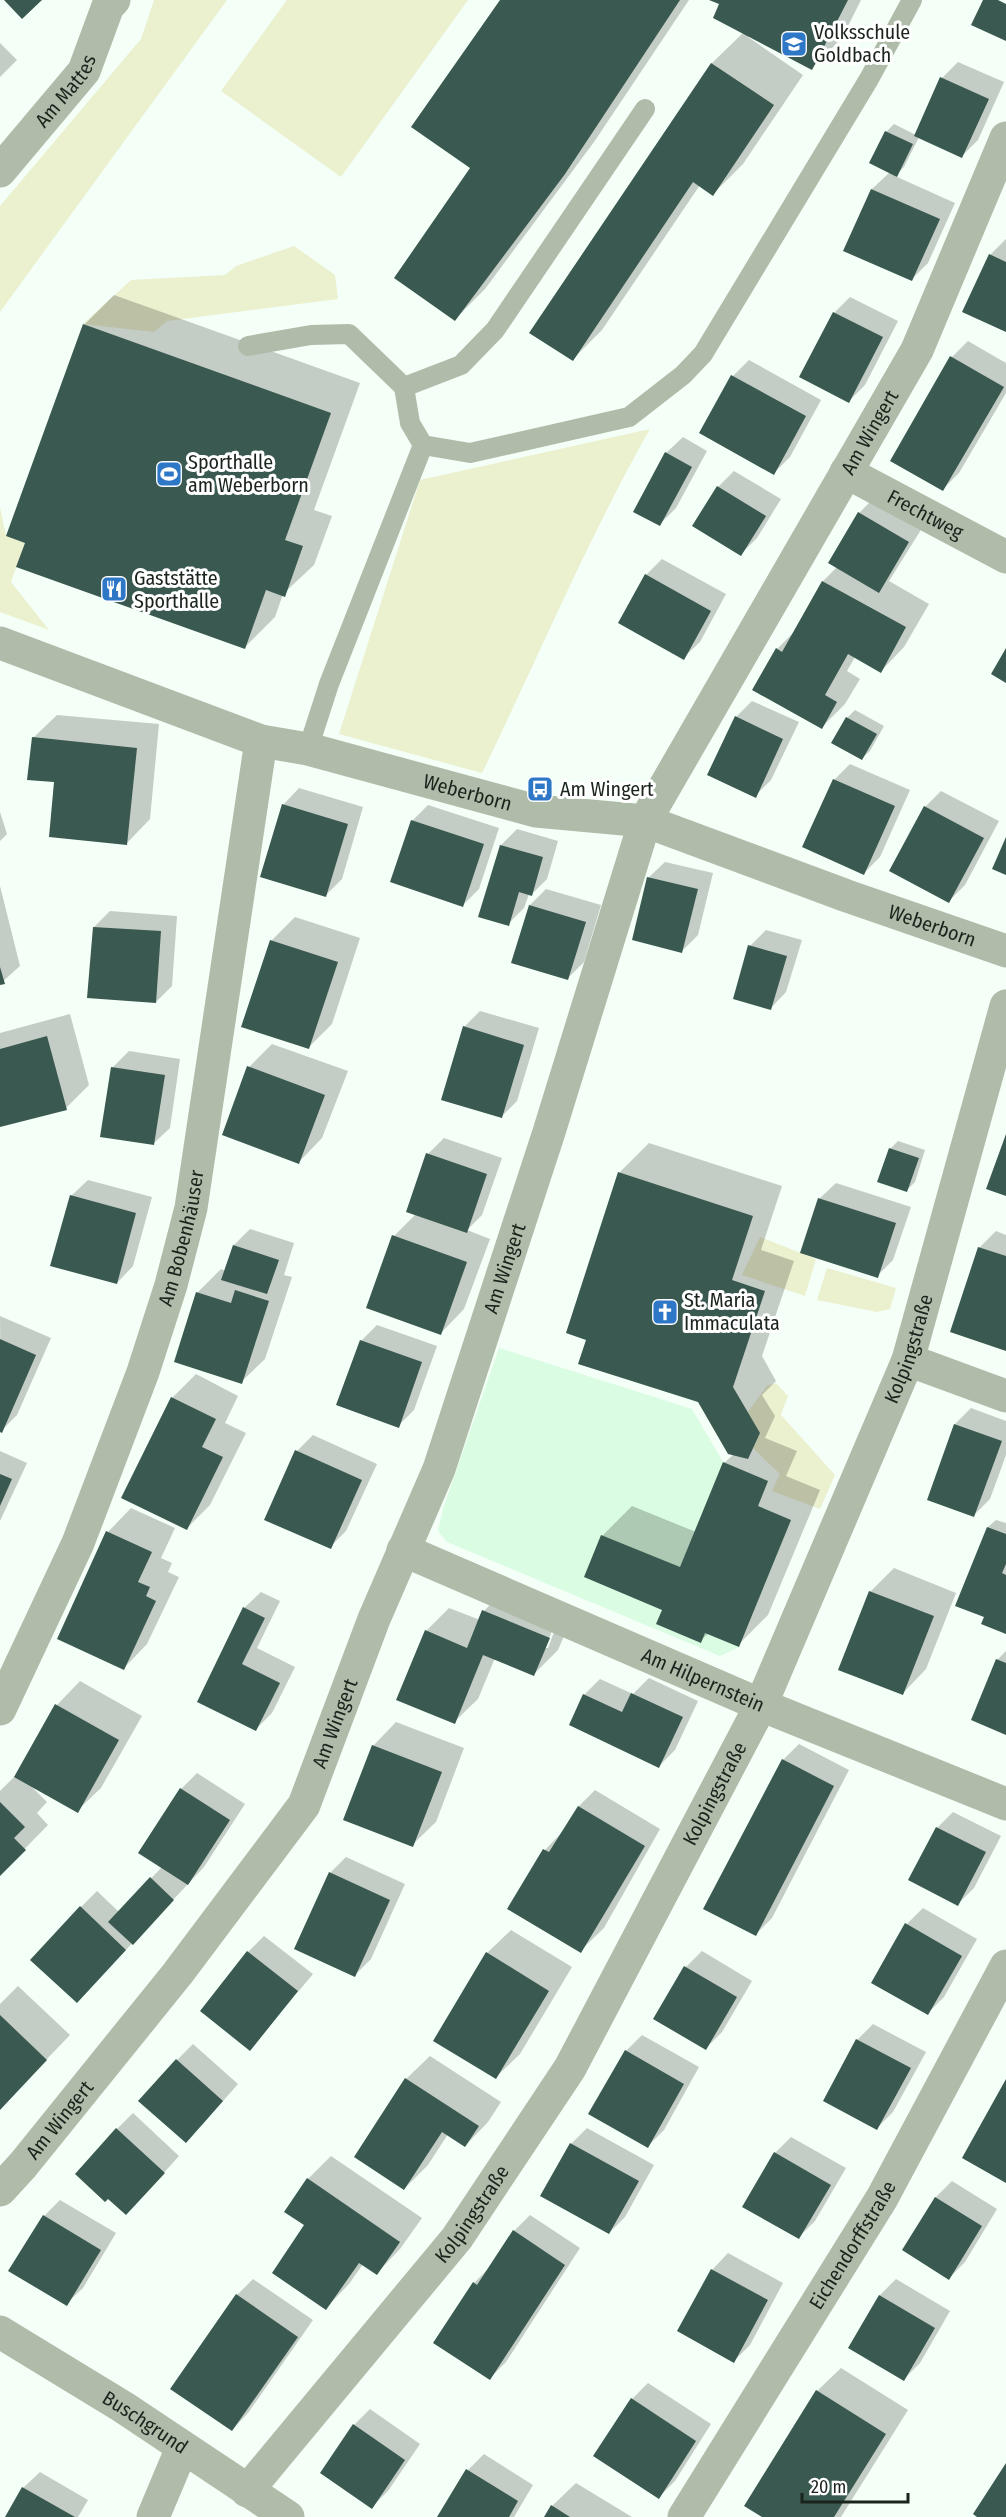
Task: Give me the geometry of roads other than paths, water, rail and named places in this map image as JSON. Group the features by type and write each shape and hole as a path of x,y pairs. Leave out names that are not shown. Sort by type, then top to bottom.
{"street":[{"name":"Am Mattes","path":"0,171 84,71 108,6 114,0"},
{"name":"Am Wingert","path":"0,2190 178,1973 304,1805 374,1619 439,1469 549,1132 645,820 917,350 1006,138"},
{"name":"Frechtweg","path":"846,472 1006,557"},
{"name":"Weberborn","path":"0,643 261,741 308,749 536,811 645,820 848,896 1006,951"},
{"name":"Am Bobenhäuser","path":"0,1709 78,1543 143,1372 171,1285 191,1208 261,741"},
{"name":"Kolpingstraße","path":"247,2491 458,2238 570,2068 761,1705 908,1360 1006,1006"},
{"path":"908,1360 1006,1396"},
{"name":"Am Hilpernstein","path":"403,1550 761,1705 1006,1804"},
{"name":"Eichendorffstraße","path":"684,2517 882,2198 1006,1966"},
{"name":"Buschgrund","path":"0,2332 59,2366 288,2517"},
{"path":"153,2517 182,2448"}],"lane":[{"path":"248,346 311,335 349,334 404,387 410,423 423,445 470,453 629,417 683,375 703,354 869,79 912,0"},
{"path":"404,387 461,365 495,330 645,109"},
{"path":"308,749 328,684 423,445"}],"place":[{"name":"Volksschule Goldbach","path":"794,44"},
{"name":"Sporthalle am Weberborn","path":"169,474"},
{"name":"Gaststätte Sporthalle","path":"114,589"},
{"name":"Am Wingert","path":"540,789"},
{"name":"St. Maria Immaculata","path":"665,1312"}]}
